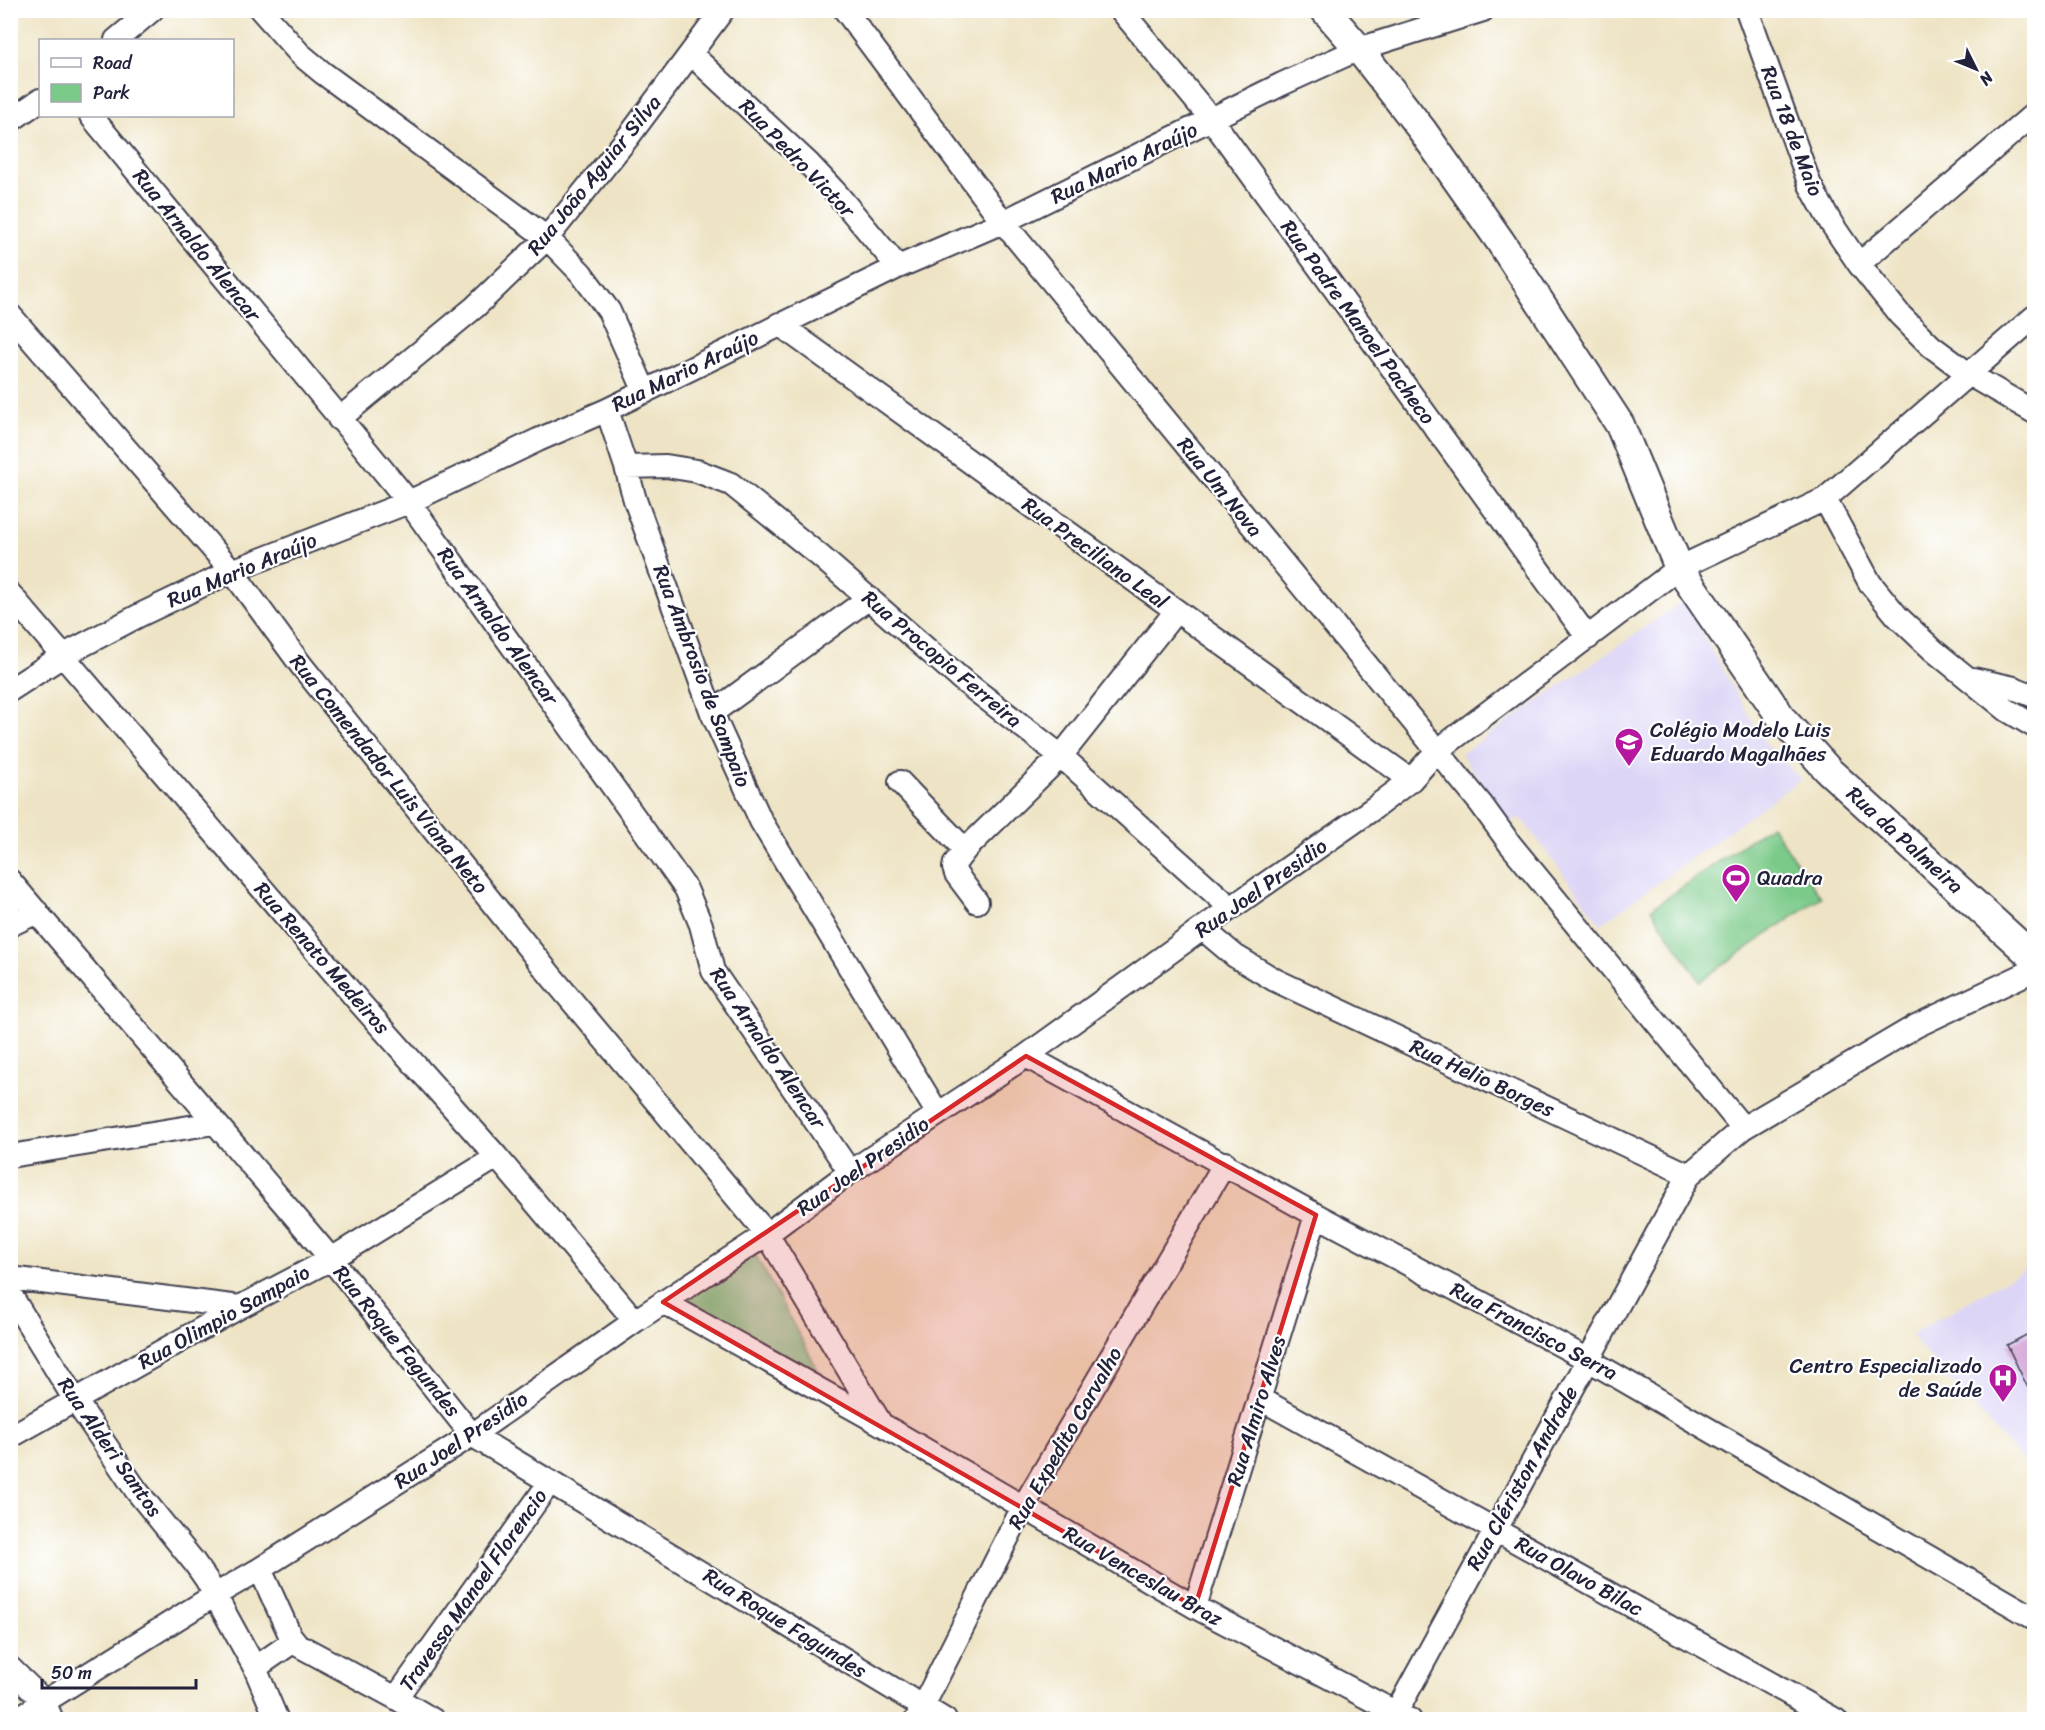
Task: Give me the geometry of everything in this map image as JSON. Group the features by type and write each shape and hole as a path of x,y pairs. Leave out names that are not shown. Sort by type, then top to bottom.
{"main road":[{"name":"Rua da Palmeira","path":"1325,10 1359,49 1422,130 1500,241 1620,425 1679,568 1783,720 1829,771 2034,958"}],"street":[{"path":"117,39 152,10"},
{"path":"261,10 300,54 322,73 547,238 581,273 609,311 645,392"},
{"name":"Rua João Aguiar Silva","path":"339,418 475,307 547,238 723,10"},
{"name":"Rua Um Nova","path":"845,10 1003,222 1481,804 1510,844 1743,1128"},
{"name":"Rua Padre Manoel Pacheco","path":"1121,10 1212,120 1588,638"},
{"name":"Rua Mario Araújo","path":"10,690 64,655 232,571 409,502 645,392 898,267 1003,222 1282,84 1359,49 1483,10"},
{"name":"Rua 18 de Maio","path":"1747,10 1810,185 1831,223 1859,264 1900,315 1931,346 1970,375 2034,412"},
{"name":"Rua Pedro Victor","path":"691,54 808,163 898,267"},
{"path":"10,121 39,101"},
{"path":"1859,264 2034,114"},
{"name":"Rua Arnaldo Alencar","path":"92,117 409,502 686,889 701,925 713,971 850,1172"},
{"name":"Rua Comendador Luis Viana Neto","path":"10,315 232,571 301,665 551,976 767,1234 881,1424"},
{"name":"Rua Joel Presidio","path":"15,1719 48,1710 215,1595 472,1435 635,1321 767,1234 850,1172 1026,1056 1411,780 1437,751 1679,568 1825,499 2034,317"},
{"name":"Rua Preciliano Leal","path":"779,324 1411,780"},
{"name":"Rua Ambrosio de Sampaio","path":"607,410 635,500 712,713 760,821 938,1114"},
{"name":"Rua Procopio Ferreira","path":"626,467 666,466 697,471 731,484 820,556 961,679 1061,756 1231,908"},
{"path":"1825,499 1870,583 1897,616 1933,650 2007,710 2034,726"},
{"name":"Rua Renato Medeiros","path":"10,594 360,1003 497,1157 635,1321"},
{"path":"712,713 869,598"},
{"path":"977,902 956,874 956,863 965,850 1061,756 1176,611"},
{"path":"1970,678 2014,688 2034,696"},
{"path":"900,782 965,850"},
{"name":"Rua Roque Fagundes","path":"10,881 331,1259 472,1435 708,1575 920,1714 945,1719"},
{"path":"10,925 36,912"},
{"name":"Rua Helio Borges","path":"1203,929 1235,956 1275,980 1689,1175"},
{"name":"Rua Clériston Andrade","path":"1399,1717 1494,1529 1689,1175 1743,1128 1916,1026 2034,970"},
{"name":"Rua Francisco Serra","path":"1026,1056 1225,1163 1316,1215 1587,1359 2034,1618"},
{"path":"10,1156 214,1123"},
{"name":"Rua Olimpio Sampaio","path":"10,1437 240,1306 331,1259 497,1157"},
{"name":"Rua Expedito Carvalho","path":"920,1714 1023,1507 1225,1163"},
{"name":"Rua Almiro Alves","path":"1195,1607 1316,1215"},
{"path":"10,1278 240,1306"},
{"name":"Rua Alderi Santos","path":"10,1294 75,1400 136,1490 194,1562 215,1595 255,1668 277,1719"},
{"name":"Rua Venceslau Braz","path":"663,1302 881,1424 1195,1607 1399,1717"},
{"name":"Rua Olavo Bilac","path":"1259,1398 1836,1719"},
{"name":"Travessa Manoel Florencio","path":"396,1698 550,1482"},
{"path":"260,1569 294,1641 302,1649 433,1719"},
{"path":"255,1668 294,1641"},
{"path":"10,1668 48,1710"}],"highlighted area":[{"path":"1026,1056 1316,1215 1195,1607 663,1302"}],"shaded area":[{"name":"Colégio Modelo Luis Eduardo Magalhães","path":"1683,601 1765,743 1801,779 1601,924 1521,818 1509,822 1461,754"},
{"name":"Centro Especializado de Saúde","path":"2034,1264 2034,1474 1910,1335"}],"green space":[{"name":"Quadra","path":"1771,825 1821,897 1700,981 1651,909"},
{"path":"753,1250 824,1381 686,1300"}],"building":[{"path":"2034,1331 2034,1400 2007,1345"}],"place":[{"name":"Colégio Modelo Luis Eduardo Magalhães","path":"1629,768"},
{"name":"Quadra","path":"1736,904"},
{"name":"Centro Especializado de Saúde","path":"2003,1404"}]}
